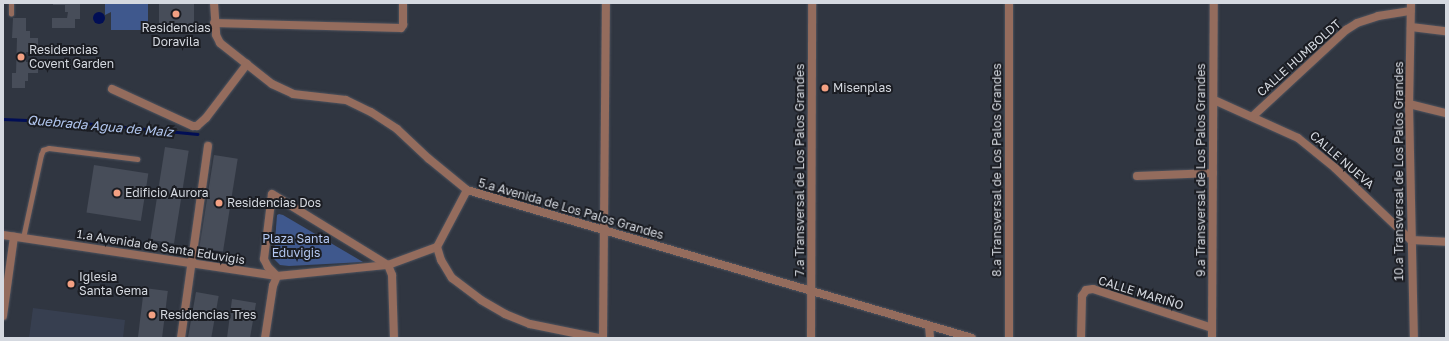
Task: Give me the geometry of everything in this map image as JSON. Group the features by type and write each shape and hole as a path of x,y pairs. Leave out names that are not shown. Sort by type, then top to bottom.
{"street":[{"name":"5.ª Avenida de Los Palos Grandes","path":"214,3 214,23 216,35 220,43 272,84 293,94 346,100 371,112 397,128 429,159 467,190 972,338"},
{"path":"214,23 401,28 403,25 403,3"},
{"path":"603,338 606,3"},
{"name":"7.ª Transversal de Los Palos Grandes","path":"811,338 812,3"},
{"name":"8.ª Transversal de Los Palos Grandes","path":"1009,3 1009,338"},
{"name":"9.ª Transversal de Los Palos Grandes","path":"1212,338 1214,3"},
{"name":"10.ª Transversal de Los Palos Grandes","path":"1411,7 1409,104 1414,338"},
{"name":"CALLE HUMBOLDT","path":"1253,116 1346,30 1357,23 1411,7"},
{"path":"1411,27 1446,32"},
{"path":"112,90 193,126 197,126 206,118 247,64"},
{"name":"CALLE NUEVA","path":"1214,100 1253,116 1298,138 1335,168 1411,240"},
{"path":"1409,104 1446,113"},
{"path":"181,338 208,146"},
{"path":"1137,176 1213,173"},
{"path":"467,190 437,247 441,260 452,278 487,304 530,324 599,338"},
{"path":"265,338 273,286 277,276 268,267 264,259 272,194 388,265 392,275 394,338"},
{"name":"1.ª Avenida de Santa Eduvigis","path":"3,235 277,276 388,265 437,247"},
{"path":"3,316 14,237"},
{"path":"1411,240 1446,242"},
{"name":"CALLE MARIÑO","path":"1081,338 1082,296 1086,290 1093,289 1212,328"},
{"path":"929,326 930,338"}],"lane":[{"path":"10,14 11,3"},
{"path":"23,238 43,150 48,148 137,159"}],"shaded area":[{"path":"101,12 104,13 104,23 97,24 94,23 93,16 94,13"},
{"path":"33,308 125,320 123,338 29,338"}],"green space":[{"path":"105,3 148,3 148,30 111,30 111,12 105,15"},
{"name":"Plaza Santa Eduvigis","path":"279,214 363,262 289,266 280,265 274,259 277,215"}],"building":[{"path":"53,3 80,3 80,19 75,19 75,28 52,28 52,18 67,18 68,12 65,12 65,5 53,5"},
{"name":"Residencias Doravila","path":"159,3 194,3 194,25 159,25"},
{"name":"Residencias Covent Garden","path":"13,18 26,18 26,31 30,31 30,38 38,38 38,52 26,52 26,62 38,62 38,73 28,73 28,81 25,81 25,88 12,88 12,73 16,73 17,38 12,38"},
{"path":"165,147 189,151 174,244 150,240"},
{"name":"Residencias Dos","path":"214,155 238,159 223,252 199,248"},
{"name":"Edificio Aurora","path":"94,165 148,174 141,221 86,212"},
{"name":"Residencias Tres","path":"144,288 168,291 162,338 138,338"},
{"path":"196,292 219,296 211,338 188,338"},
{"path":"232,299 256,303 250,338 227,338"}],"waterway":[{"name":"Quebrada Agua de Maíz","path":"3,119 73,122 197,134"}],"place":[{"name":"Residencias Doravila","path":"176,14"},
{"name":"Residencias Covent Garden","path":"21,57"},
{"name":"Misenplas","path":"825,88"},
{"name":"Edificio Aurora","path":"117,193"},
{"name":"Residencias Dos","path":"219,203"},
{"name":"Iglesia Santa Gema","path":"71,284"},
{"name":"Residencias Tres","path":"152,315"}]}
